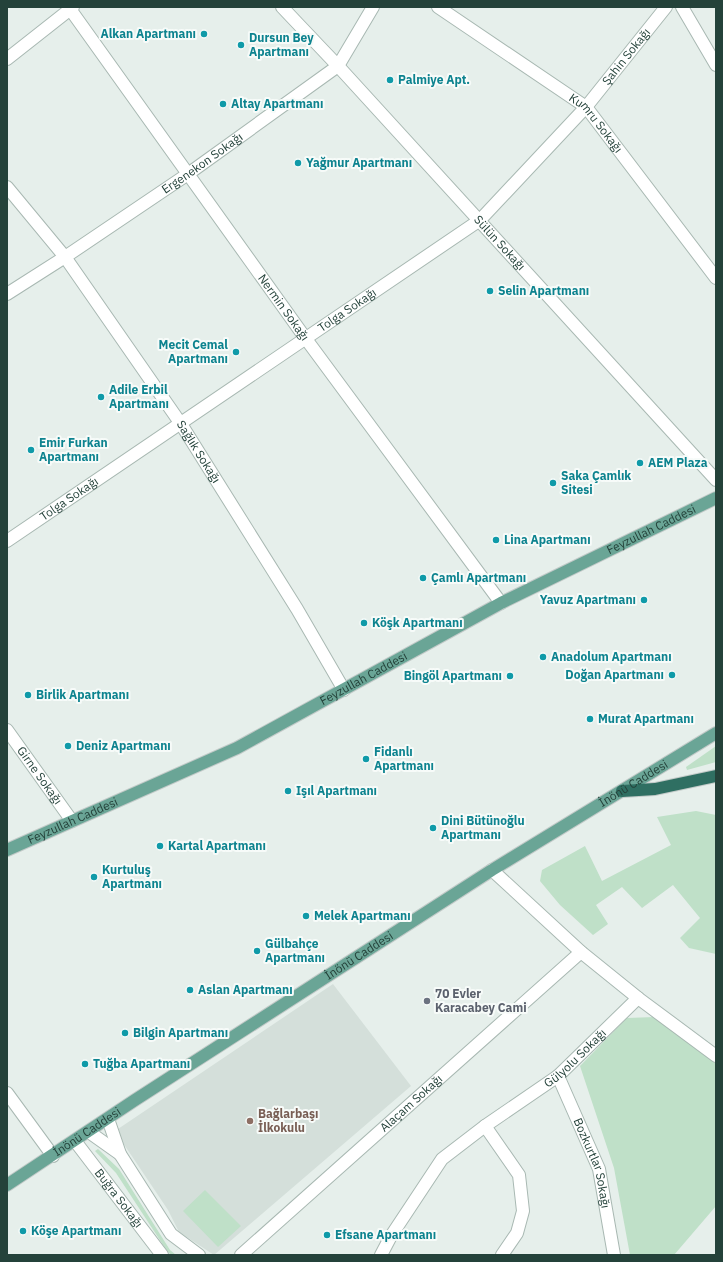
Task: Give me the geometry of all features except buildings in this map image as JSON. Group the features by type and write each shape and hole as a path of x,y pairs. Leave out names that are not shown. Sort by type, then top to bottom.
{"highway":[{"path":"622,791 655,789 716,776"}],"main road":[{"name":"Feyzullah Caddesi","path":"7,850 237,748 502,604 716,498"},
{"name":"İnönü Caddesi","path":"7,1185 492,870 716,733"}],"street":[{"name":"Sülün Sokağı","path":"282,7 480,220 716,480"},
{"name":"Ergenekon Sokağı","path":"7,294 65,258 188,174 338,66 374,7"},
{"name":"Kumru Sokağı","path":"438,7 586,107 716,278"},
{"name":"Şahin Sokağı","path":"586,107 666,7"},
{"path":"682,7 716,65"},
{"path":"7,59 71,8"},
{"name":"Nermin Sokağı","path":"71,8 306,339 502,604"},
{"name":"Tolga Sokağı","path":"7,541 480,220 586,107"},
{"name":"Sağlık Sokağı","path":"7,187 65,258 181,424 298,609 344,690"},
{"name":"Girne Sokağı","path":"7,730 72,821"},
{"path":"492,870 580,952 638,998 716,1056"},
{"name":"Alaçam Sokağı","path":"241,1255 580,952"},
{"name":"Gülyolu Sokağı","path":"381,1255 391,1236 442,1159 485,1126 558,1076 638,998"},
{"name":"Bozkurtlar Sokağı","path":"558,1076 599,1169 614,1255"},
{"path":"7,1093 53,1156"},
{"name":"Buğra Sokağı","path":"108,1119 120,1154 171,1234 199,1255"},
{"path":"485,1126 519,1176 523,1212 517,1233 502,1255"},
{"name":"Buğra Sokağı","path":"89,1132 120,1154"},
{"name":"Buğra Sokağı","path":"75,1141 162,1255"}],"shaded area":[{"name":"Bağlarbaşı İlkokulu","path":"333,984 411,1086 214,1255 179,1232 168,1210 115,1131"}],"green space":[{"path":"716,746 716,762 687,770 686,767"},
{"path":"696,811 716,815 716,954 689,948 680,938 700,918 673,885 642,908 622,887 596,905 608,924 593,935 560,905 540,881 542,870 585,846 602,881 671,845 657,817"},
{"path":"655,1017 716,1064 716,1206 674,1255 630,1255 614,1168 580,1066 627,1018"},
{"path":"98,1149 119,1169 170,1250 176,1255 171,1255 167,1251 116,1173 95,1151"},
{"path":"205,1190 241,1226 218,1247 183,1211"}],"place":[{"name":"Alkan Apartmanı","path":"204,34"},
{"name":"Dursun Bey Apartmanı","path":"241,45"},
{"name":"Palmiye Apt.","path":"390,80"},
{"name":"Altay Apartmanı","path":"223,104"},
{"name":"Yağmur Apartmanı","path":"298,163"},
{"name":"Selin Apartmanı","path":"490,291"},
{"name":"Mecit Cemal Apartmanı","path":"236,352"},
{"name":"Adile Erbil Apartmanı","path":"101,397"},
{"name":"Emir Furkan Apartmanı","path":"31,450"},
{"name":"AEM Plaza","path":"640,463"},
{"name":"Saka Çamlık Sitesi","path":"553,483"},
{"name":"Lina Apartmanı","path":"496,540"},
{"name":"Çamlı Apartmanı","path":"423,578"},
{"name":"Yavuz Apartmanı","path":"644,600"},
{"name":"Köşk Apartmanı","path":"364,623"},
{"name":"Anadolum Apartmanı","path":"543,657"},
{"name":"Doğan Apartmanı","path":"672,675"},
{"name":"Bingöl Apartmanı","path":"510,676"},
{"name":"Birlik Apartmanı","path":"28,695"},
{"name":"Murat Apartmanı","path":"590,719"},
{"name":"Deniz Apartmanı","path":"68,746"},
{"name":"Fidanlı Apartmanı","path":"366,759"},
{"name":"Işıl Apartmanı","path":"288,791"},
{"name":"Dini Bütünoğlu Apartmanı","path":"433,828"},
{"name":"Kartal Apartmanı","path":"160,846"},
{"name":"Kurtuluş Apartmanı","path":"94,877"},
{"name":"Melek Apartmanı","path":"306,916"},
{"name":"Gülbahçe Apartmanı","path":"257,951"},
{"name":"Aslan Apartmanı","path":"190,990"},
{"name":"70 Evler Karacabey Cami","path":"427,1001"},
{"name":"Bilgin Apartmanı","path":"125,1033"},
{"name":"Tuğba Apartmanı","path":"85,1064"},
{"name":"Bağlarbaşı İlkokulu","path":"250,1121"},
{"name":"Köşe Apartmanı","path":"23,1231"},
{"name":"Efsane Apartmanı","path":"327,1235"}]}
